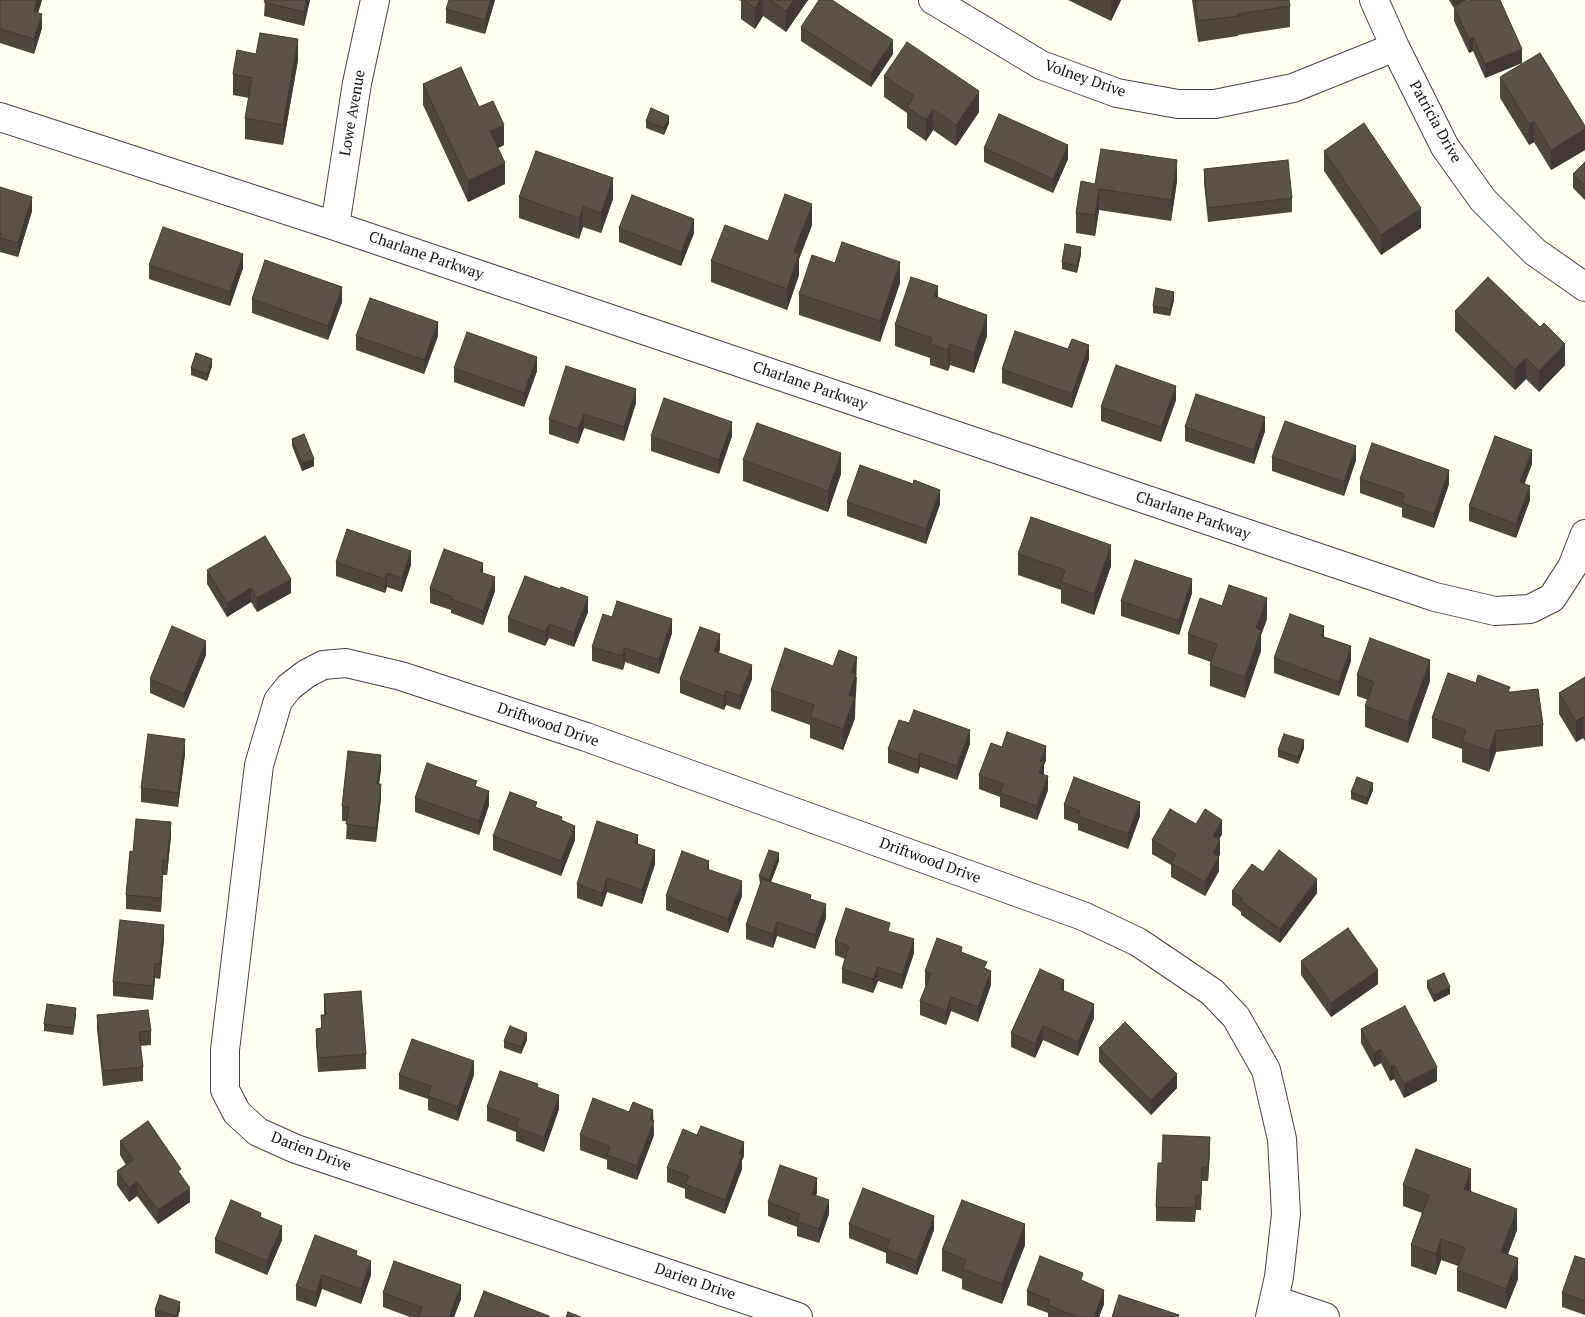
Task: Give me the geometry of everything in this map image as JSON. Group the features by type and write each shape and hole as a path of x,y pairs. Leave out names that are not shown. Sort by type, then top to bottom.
{"street":[{"name":"Lowe Avenue","path":"335,226 357,82 375,0"},
{"name":"Volney Drive","path":"933,0 1041,65 1117,93 1178,104 1215,104 1293,88 1395,47"},
{"name":"Patricia Drive","path":"1374,0 1395,47 1445,147 1483,200 1535,252 1585,287"},
{"name":"Charlane Parkway","path":"0,117 335,226 1435,597 1495,611 1530,609 1552,598 1572,567 1585,534"},
{"name":"Driftwood Drive","path":"306,674 323,665 346,663 401,676 586,737 1083,916 1138,942 1212,992 1236,1017 1266,1070 1282,1139 1286,1214 1279,1278 1272,1309"},
{"name":"Darien Drive","path":"306,674 289,687 278,701 259,765 225,1050 225,1090 237,1113 258,1132 296,1149 798,1317"},
{"path":"1272,1309 1324,1317"}],"building":[{"path":"0,0 37,0 34,12 42,14 34,39 0,29"},
{"path":"265,0 306,0 304,12 264,2"},
{"path":"449,0 491,0 485,20 446,9"},
{"path":"744,0 760,0 755,8"},
{"path":"770,0 794,0 786,11"},
{"path":"819,0 832,0 893,40 871,73 801,27"},
{"path":"1195,0 1289,0 1290,6 1238,14 1238,16 1198,21"},
{"path":"1470,0 1500,0 1522,49 1485,64 1473,37 1469,39 1454,7"},
{"path":"260,33 298,39 283,125 245,118 252,78 233,74 237,50 256,54"},
{"path":"907,42 979,91 956,125 933,109 926,120 907,107 914,96 884,76"},
{"path":"1540,53 1585,126 1585,129 1551,150 1534,121 1529,124 1500,77"},
{"path":"461,67 479,107 493,101 504,125 490,131 505,163 468,181 423,84"},
{"path":"651,108 669,116 664,128 646,121"},
{"path":"999,114 1068,145 1053,179 984,148"},
{"path":"1364,123 1421,208 1381,235 1324,151"},
{"path":"1101,149 1177,160 1171,200 1099,189 1095,215 1076,213 1081,181 1095,184"},
{"path":"536,151 613,178 601,213 583,207 579,218 519,197"},
{"path":"1288,160 1292,198 1208,208 1204,169"},
{"path":"1585,162 1585,186 1573,174"},
{"path":"0,187 32,197 18,243 0,238"},
{"path":"785,194 812,204 794,252 799,254 787,289 711,261 725,225 768,241"},
{"path":"632,195 694,219 681,252 619,228"},
{"path":"163,227 243,254 230,292 149,265"},
{"path":"842,242 900,262 880,321 799,294 812,255 835,263"},
{"path":"1065,244 1081,247 1077,266 1062,262"},
{"path":"265,260 342,287 328,326 252,299"},
{"path":"911,277 938,286 934,296 987,315 974,353 950,344 948,350 930,344 932,338 895,325"},
{"path":"1488,277 1540,327 1544,323 1565,344 1539,371 1526,358 1515,369 1455,311"},
{"path":"1156,288 1174,292 1170,309 1153,306"},
{"path":"370,298 438,322 424,360 356,336"},
{"path":"1015,331 1068,349 1072,339 1089,345 1072,394 1002,369"},
{"path":"467,332 537,357 524,393 454,368"},
{"path":"196,353 212,359 207,374 191,368"},
{"path":"1116,365 1176,386 1161,427 1101,407"},
{"path":"566,366 636,389 624,427 584,414 578,429 549,419"},
{"path":"1196,394 1265,417 1254,450 1185,427"},
{"path":"664,398 732,422 719,460 651,436"},
{"path":"1285,421 1356,446 1344,482 1272,457"},
{"path":"757,423 841,453 828,491 743,460"},
{"path":"304,434 314,459 302,463 292,439"},
{"path":"1495,436 1532,450 1520,482 1530,486 1516,524 1469,506"},
{"path":"1372,443 1449,470 1434,514 1402,503 1404,494 1360,479"},
{"path":"860,465 913,484 914,480 940,490 926,529 847,502"},
{"path":"1031,517 1111,545 1094,594 1061,582 1065,570 1018,554"},
{"path":"347,529 411,551 402,578 387,573 385,579 336,562"},
{"path":"265,536 291,579 257,598 251,588 227,603 207,570"},
{"path":"444,549 483,563 480,572 495,577 483,611 451,599 452,597 430,588"},
{"path":"1135,560 1192,579 1179,621 1121,601"},
{"path":"525,576 588,597 574,633 549,624 545,632 508,618"},
{"path":"1229,585 1267,598 1256,628 1261,630 1245,677 1210,665 1217,644 1188,634 1200,598 1222,606"},
{"path":"617,601 672,619 659,660 625,648 623,656 592,647 603,614 612,617"},
{"path":"1290,614 1324,626 1321,636 1351,646 1339,682 1274,658"},
{"path":"172,626 206,641 184,694 150,679"},
{"path":"700,627 720,634 714,651 752,665 740,696 726,691 724,696 680,679"},
{"path":"1370,638 1430,660 1408,722 1365,706 1374,682 1357,675"},
{"path":"785,648 833,666 839,650 857,657 851,672 856,674 849,695 855,697 843,729 810,717 814,705 771,690"},
{"path":"1448,673 1476,683 1478,675 1510,687 1508,692 1538,689 1543,725 1496,731 1489,751 1462,741 1466,730 1432,718"},
{"path":"1585,677 1585,720 1583,717 1576,721 1559,693"},
{"path":"914,710 970,730 957,766 920,753 918,760 888,749 899,720 909,723"},
{"path":"1007,732 1046,746 1040,761 1044,762 1039,773 1048,776 1037,806 1000,793 1003,784 979,775 991,743 1002,747"},
{"path":"148,734 185,739 178,793 141,788"},
{"path":"1284,734 1304,740 1298,757 1278,750"},
{"path":"348,751 381,755 377,784 381,784 376,828 346,824 349,807 342,806"},
{"path":"427,763 477,781 475,786 489,791 479,821 415,798"},
{"path":"1074,777 1140,802 1128,834 1078,816 1080,811 1064,805"},
{"path":"1357,777 1373,783 1367,798 1351,792"},
{"path":"510,792 537,802 535,807 562,817 561,820 575,826 561,861 493,836"},
{"path":"1170,809 1196,824 1205,809 1222,820 1213,836 1220,840 1213,853 1219,857 1205,882 1171,863 1176,854 1152,840"},
{"path":"136,819 171,822 167,861 163,860 161,898 126,895 130,851 133,852"},
{"path":"597,821 638,835 635,843 655,850 642,890 607,878 602,893 577,884"},
{"path":"769,850 779,853 769,880 759,876"},
{"path":"1279,850 1317,879 1280,929 1241,901 1243,899 1232,891 1252,864 1263,872"},
{"path":"682,851 709,861 707,869 742,881 728,919 666,896"},
{"path":"762,879 811,895 810,899 826,904 815,935 777,922 773,934 746,925"},
{"path":"846,908 890,923 888,931 914,939 902,975 878,967 873,979 842,969 849,946 835,941"},
{"path":"120,920 164,925 160,964 155,964 153,986 113,982"},
{"path":"1348,928 1378,970 1331,1003 1301,961"},
{"path":"937,938 962,947 961,952 987,962 984,968 991,971 978,1007 951,997 946,1011 920,1001 931,973 925,971"},
{"path":"1040,969 1064,980 1060,989 1094,1004 1078,1042 1043,1026 1035,1044 1011,1033"},
{"path":"1444,973 1450,987 1434,995 1427,981"},
{"path":"361,991 366,1054 318,1058 316,1029 322,1028 321,1015 326,1015 324,994"},
{"path":"47,1004 76,1008 73,1028 44,1024"},
{"path":"1405,1006 1437,1067 1404,1084 1394,1065 1390,1067 1381,1049 1374,1053 1361,1029"},
{"path":"148,1010 151,1031 139,1032 143,1067 103,1071 97,1015"},
{"path":"1125,1022 1177,1074 1151,1100 1099,1048"},
{"path":"510,1026 527,1033 521,1047 504,1041"},
{"path":"412,1039 474,1061 458,1107 428,1096 431,1086 399,1075"},
{"path":"500,1071 538,1084 537,1087 559,1095 544,1138 516,1127 519,1119 487,1107"},
{"path":"593,1098 629,1112 633,1102 653,1110 650,1119 654,1121 637,1166 607,1155 610,1147 580,1135"},
{"path":"148,1121 181,1169 178,1171 190,1188 158,1210 137,1182 129,1188 117,1171 133,1160 120,1141"},
{"path":"701,1126 744,1142 739,1154 742,1155 725,1200 685,1184 689,1176 667,1168 683,1129 697,1135"},
{"path":"1163,1135 1210,1137 1208,1167 1202,1167 1201,1196 1196,1196 1195,1208 1156,1207 1158,1163 1162,1163"},
{"path":"1416,1149 1471,1169 1464,1189 1517,1209 1501,1252 1518,1258 1506,1289 1457,1270 1465,1248 1441,1239 1436,1254 1411,1245 1429,1195 1403,1185"},
{"path":"780,1165 817,1178 812,1194 829,1200 819,1229 797,1221 800,1214 768,1202"},
{"path":"863,1188 934,1216 917,1261 886,1249 890,1240 849,1224"},
{"path":"231,1200 261,1213 260,1217 282,1226 267,1261 215,1239"},
{"path":"962,1200 1025,1224 1002,1284 962,1269 966,1260 942,1250"},
{"path":"315,1235 357,1251 356,1255 371,1261 361,1289 322,1275 316,1293 296,1286"},
{"path":"1040,1256 1083,1273 1081,1280 1104,1290 1094,1317 1077,1317 1048,1305 1050,1300 1027,1291"},
{"path":"1575,1256 1585,1259 1585,1301 1562,1293"},
{"path":"394,1261 461,1285 449,1317 419,1317 422,1307 383,1293"},
{"path":"484,1291 549,1316 549,1317 474,1317"},
{"path":"160,1295 180,1302 176,1316 155,1310"},
{"path":"1119,1295 1179,1315 1178,1317 1112,1317"},
{"path":"568,1312 581,1317 566,1317"}]}
